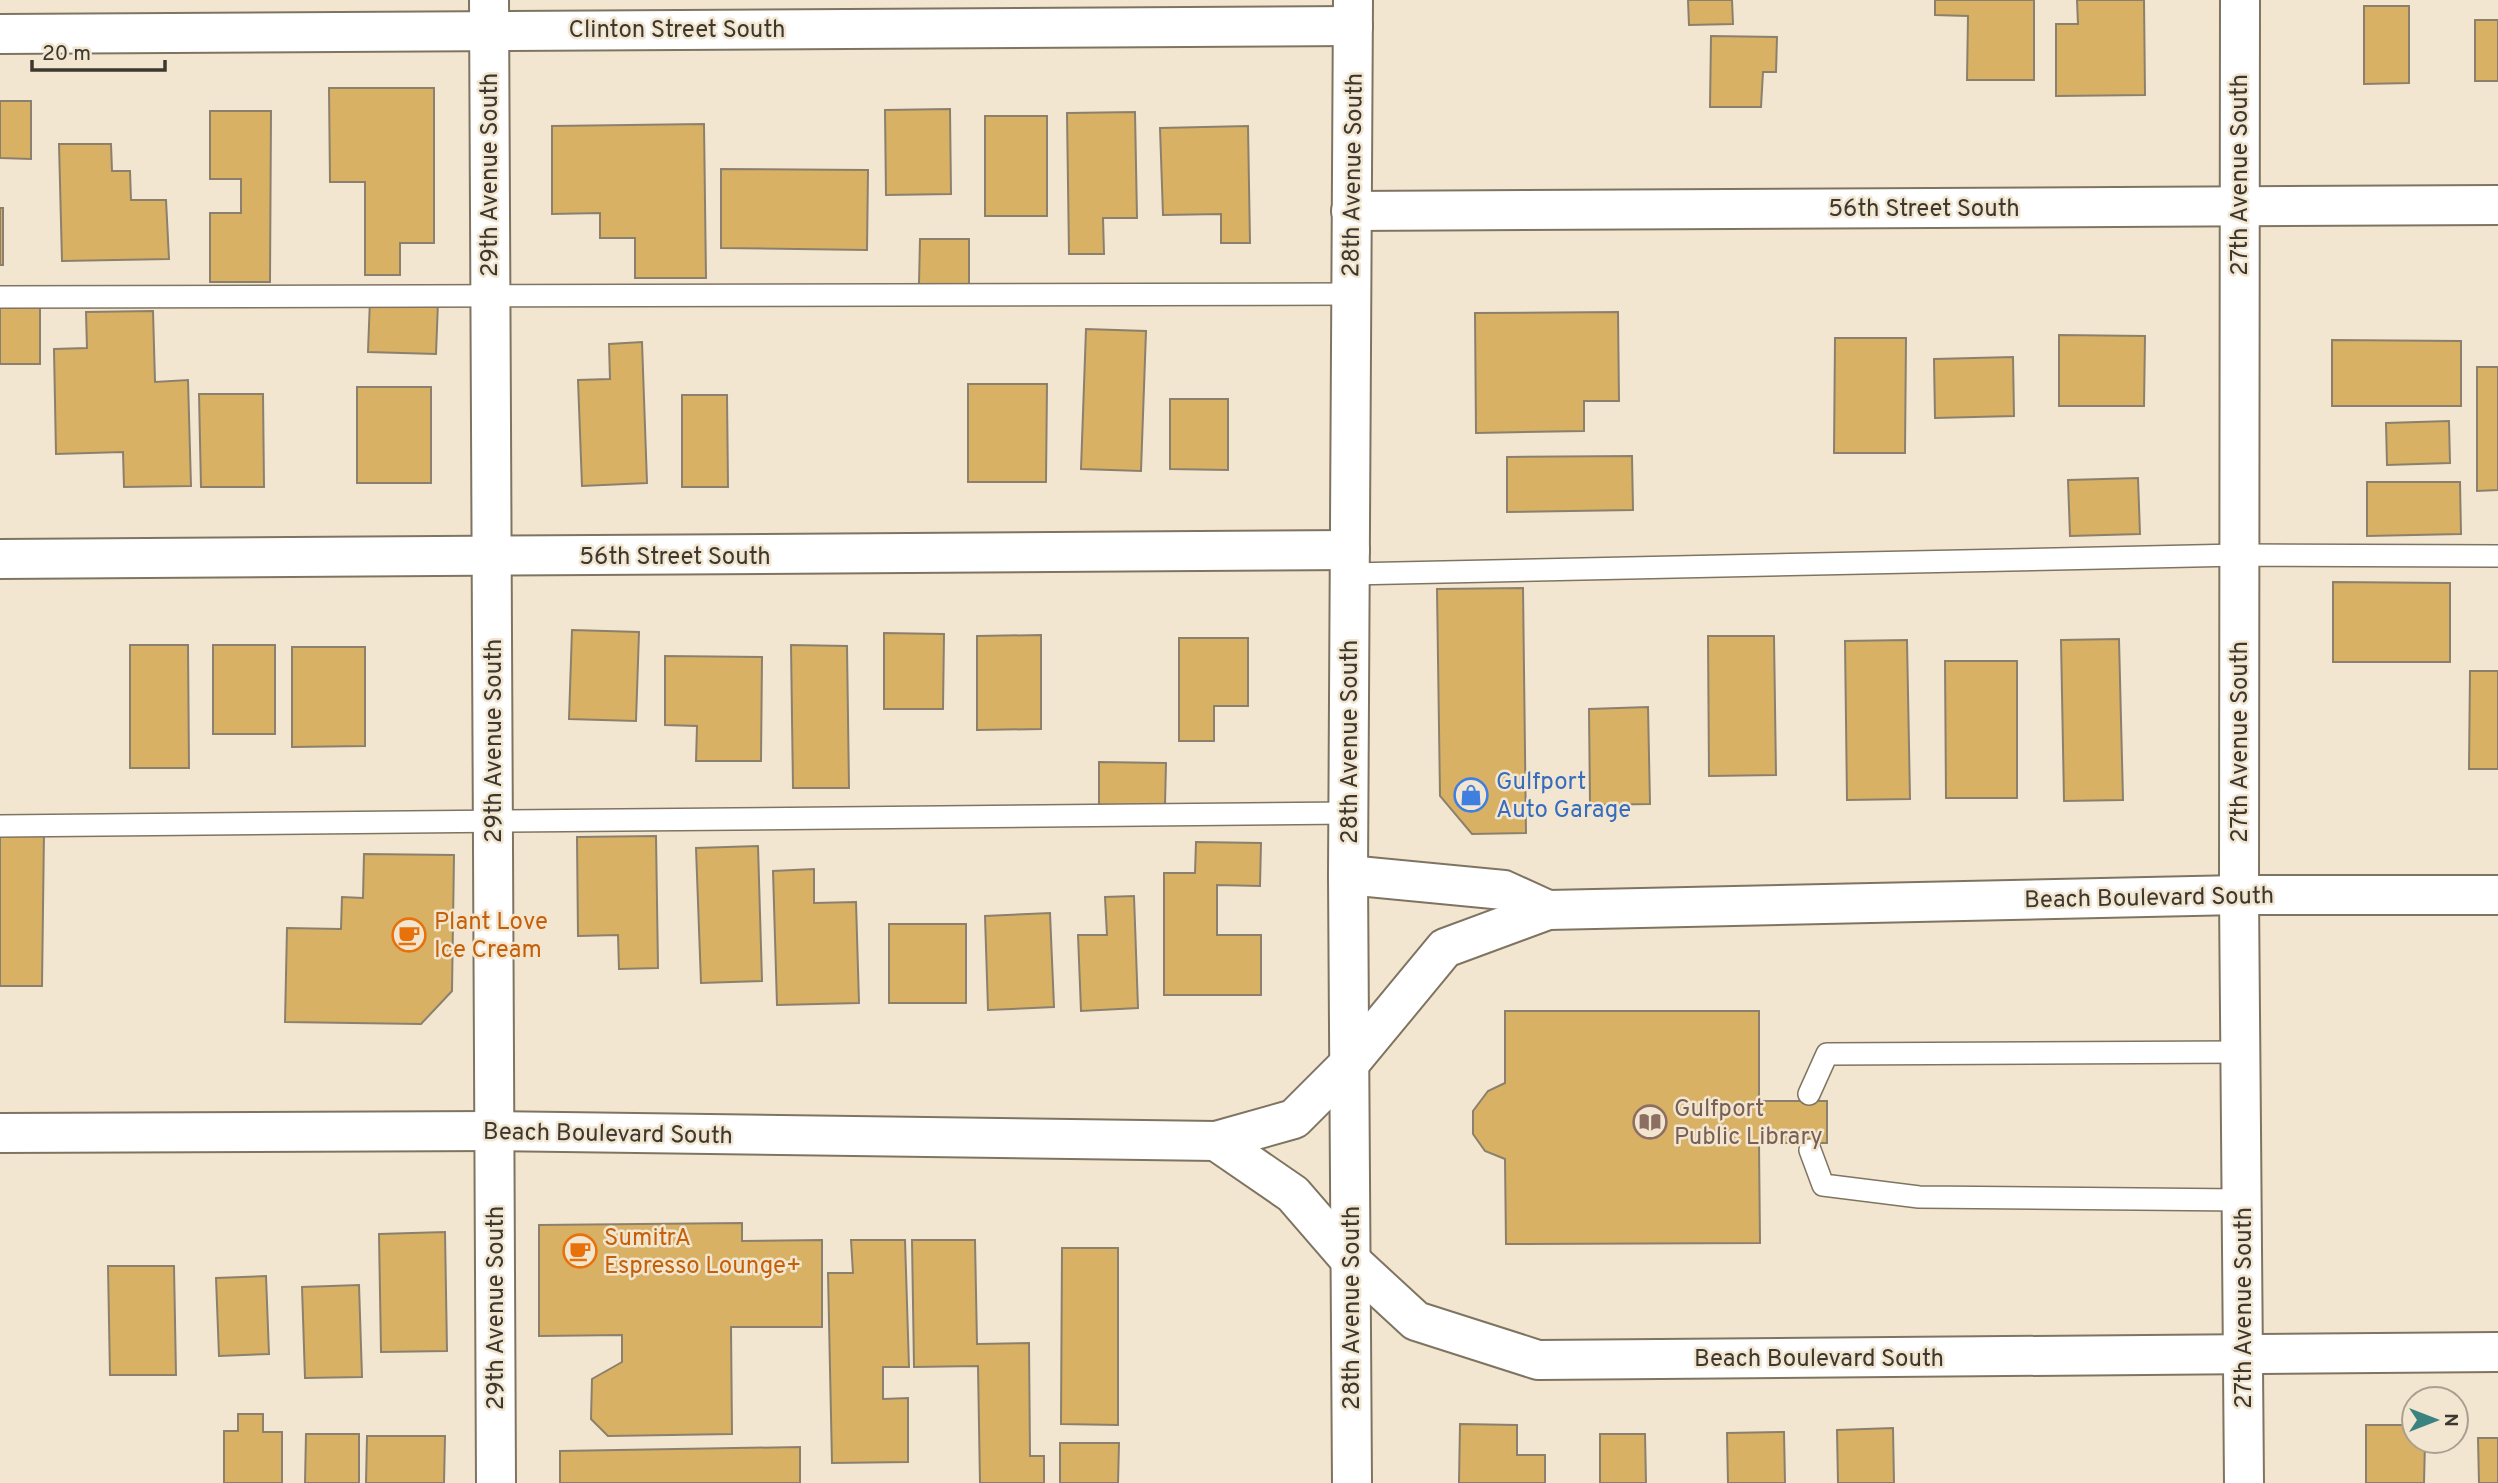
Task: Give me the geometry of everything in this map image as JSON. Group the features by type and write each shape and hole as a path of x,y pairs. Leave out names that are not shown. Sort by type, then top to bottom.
{"street":[{"name":"27th Avenue South","path":"2240,0 2239,895 2244,1483"},
{"name":"Clinton Street South","path":"0,34 489,15 1353,13"},
{"name":"28th Avenue South","path":"1352,1483 1348,875 1353,13"},
{"name":"29th Avenue South","path":"489,15 496,1483"},
{"name":"56th Street South","path":"1351,211 2498,205"},
{"name":"56th Street South","path":"0,559 492,557 1350,562"},
{"name":"Beach Boulevard South","path":"1348,875 1504,890 1548,910"},
{"name":"Beach Boulevard South","path":"0,1133 494,1131 1216,1141 1294,1119 1350,1063 1445,948 1548,910 2239,895 2498,895"},
{"name":"Beach Boulevard South","path":"1216,1141 1293,1194 1351,1261 1416,1321 1538,1360 2498,1352"}],"lane":[{"path":"0,297 1350,294"},
{"path":"1350,562 2239,555 2498,556"},
{"path":"0,826 1350,813"},
{"path":"1809,1094 1827,1054 2241,1052"},
{"path":"1810,1150 1823,1185 1919,1196 2242,1200"}],"building":[{"path":"1688,0 1732,0 1733,24 1689,25"},
{"path":"1935,0 2034,0 2034,80 1967,80 1968,16 1935,15"},
{"path":"2077,0 2144,0 2145,95 2056,96 2056,24 2078,24"},
{"path":"2364,6 2409,6 2409,83 2364,84"},
{"path":"2475,20 2498,20 2498,81 2475,81"},
{"path":"1711,36 1777,37 1776,72 1763,72 1761,107 1710,107"},
{"path":"329,88 434,88 434,243 400,243 400,275 365,275 365,182 330,182"},
{"path":"0,101 31,101 31,159 0,158"},
{"path":"950,109 951,194 886,195 885,110"},
{"path":"210,111 271,111 270,282 210,282 210,213 241,213 241,179 210,179"},
{"path":"1135,112 1137,218 1103,218 1104,254 1069,254 1067,113"},
{"path":"985,116 1047,116 1047,216 985,216"},
{"path":"704,124 706,278 635,278 635,238 600,238 600,213 552,214 552,126"},
{"path":"1248,126 1250,243 1221,243 1221,214 1163,215 1160,128"},
{"path":"59,144 111,144 112,171 130,171 131,200 166,200 169,259 62,261"},
{"path":"721,169 868,170 867,250 721,248"},
{"path":"0,208 3,208 3,265 0,265"},
{"path":"920,239 969,239 969,285 919,284"},
{"path":"370,299 438,302 436,354 368,352"},
{"path":"0,303 40,303 40,364 0,364"},
{"path":"153,311 155,382 188,380 191,486 124,487 123,452 56,454 54,349 87,348 86,312"},
{"path":"1618,312 1619,401 1584,401 1584,431 1476,433 1475,313"},
{"path":"1086,329 1146,331 1141,471 1081,469"},
{"path":"2059,335 2145,336 2144,406 2059,406"},
{"path":"1835,338 1906,338 1905,453 1834,453"},
{"path":"2332,340 2461,341 2461,406 2332,406"},
{"path":"642,342 647,483 582,486 578,380 610,379 609,344"},
{"path":"2013,357 2014,416 1935,418 1934,359"},
{"path":"2477,367 2498,367 2498,490 2477,491"},
{"path":"968,384 1047,384 1046,482 968,482"},
{"path":"357,387 431,387 431,483 357,483"},
{"path":"199,394 263,394 264,487 201,487"},
{"path":"682,395 727,395 728,487 682,487"},
{"path":"1170,399 1228,399 1228,470 1170,469"},
{"path":"2449,421 2450,463 2387,465 2386,423"},
{"path":"1632,456 1633,510 1507,512 1507,457"},
{"path":"2138,478 2140,534 2070,536 2068,480"},
{"path":"2367,482 2460,482 2461,534 2367,536"},
{"path":"2333,582 2450,583 2450,662 2333,662"},
{"path":"1523,588 1526,833 1472,834 1440,796 1437,589"},
{"path":"572,630 639,632 636,721 569,719"},
{"path":"884,633 944,634 943,709 884,709"},
{"path":"1041,635 1041,729 977,730 977,636"},
{"path":"1708,636 1774,636 1776,775 1709,776"},
{"path":"1179,638 1248,638 1248,706 1214,706 1214,741 1179,741"},
{"path":"2119,639 2123,800 2064,801 2061,640"},
{"path":"1907,640 1910,799 1847,800 1845,641"},
{"path":"130,645 188,645 189,768 130,768"},
{"path":"213,645 275,645 275,734 213,734"},
{"path":"791,645 847,646 849,788 793,788"},
{"path":"292,647 365,647 365,746 292,747"},
{"path":"665,656 762,657 761,761 696,761 697,726 665,725"},
{"path":"1945,661 2017,661 2017,798 1946,798"},
{"path":"2470,671 2498,671 2498,769 2469,769"},
{"path":"1648,707 1650,804 1590,805 1589,709"},
{"path":"1099,762 1166,763 1165,805 1099,805"},
{"path":"0,830 44,831 42,986 0,986"},
{"path":"656,836 658,968 619,969 618,935 578,936 577,837"},
{"path":"1196,842 1261,843 1260,886 1217,885 1217,935 1261,935 1261,995 1164,995 1164,873 1195,873"},
{"path":"758,846 762,981 701,983 696,848"},
{"path":"364,854 454,855 452,991 421,1024 285,1022 287,928 341,929 342,897 363,898"},
{"path":"814,869 814,903 856,902 859,1003 777,1005 773,871"},
{"path":"1134,896 1138,1008 1081,1011 1078,935 1107,935 1105,897"},
{"path":"1050,913 1054,1007 988,1010 985,916"},
{"path":"889,924 966,924 966,1003 889,1003"},
{"name":"Gulfport Public Library","path":"1505,1011 1759,1011 1759,1101 1827,1101 1827,1143 1759,1143 1760,1243 1506,1244 1505,1159 1485,1151 1473,1134 1473,1111 1488,1091 1505,1083"},
{"path":"742,1223 742,1241 822,1240 822,1327 731,1327 732,1434 608,1436 591,1419 592,1379 622,1362 622,1335 539,1336 539,1225"},
{"path":"445,1232 447,1351 381,1352 379,1234"},
{"path":"851,1240 905,1240 909,1367 883,1367 883,1399 908,1398 908,1462 832,1463 828,1273 853,1273"},
{"path":"912,1240 975,1240 977,1344 1029,1343 1030,1456 1044,1456 1044,1483 980,1483 978,1366 914,1367"},
{"path":"1062,1248 1118,1248 1118,1425 1061,1424"},
{"path":"108,1266 174,1266 176,1375 110,1375"},
{"path":"266,1276 269,1354 219,1356 216,1278"},
{"path":"359,1285 362,1377 305,1378 302,1287"},
{"path":"238,1414 263,1414 263,1432 282,1432 282,1483 224,1483 224,1431 238,1431"},
{"path":"1460,1424 1517,1425 1517,1455 1545,1455 1545,1483 1459,1483"},
{"path":"2366,1425 2400,1425 2400,1455 2425,1455 2424,1483 2366,1483"},
{"path":"1893,1428 1894,1483 1838,1483 1837,1430"},
{"path":"1784,1432 1785,1483 1728,1483 1727,1433"},
{"path":"306,1434 359,1434 359,1483 305,1483"},
{"path":"1600,1434 1645,1434 1646,1483 1600,1483"},
{"path":"367,1436 445,1436 444,1483 366,1483"},
{"path":"2478,1438 2498,1438 2498,1483 2479,1483"},
{"path":"1060,1443 1119,1443 1118,1483 1060,1483"},
{"path":"800,1447 800,1483 560,1483 560,1451"}],"place":[{"name":"Gulfport Auto Garage","path":"1471,795"},
{"name":"Plant Love Ice Cream","path":"409,935"},
{"name":"Gulfport Public Library","path":"1650,1122"},
{"name":"SumitrA Espresso Lounge+","path":"580,1251"}]}
